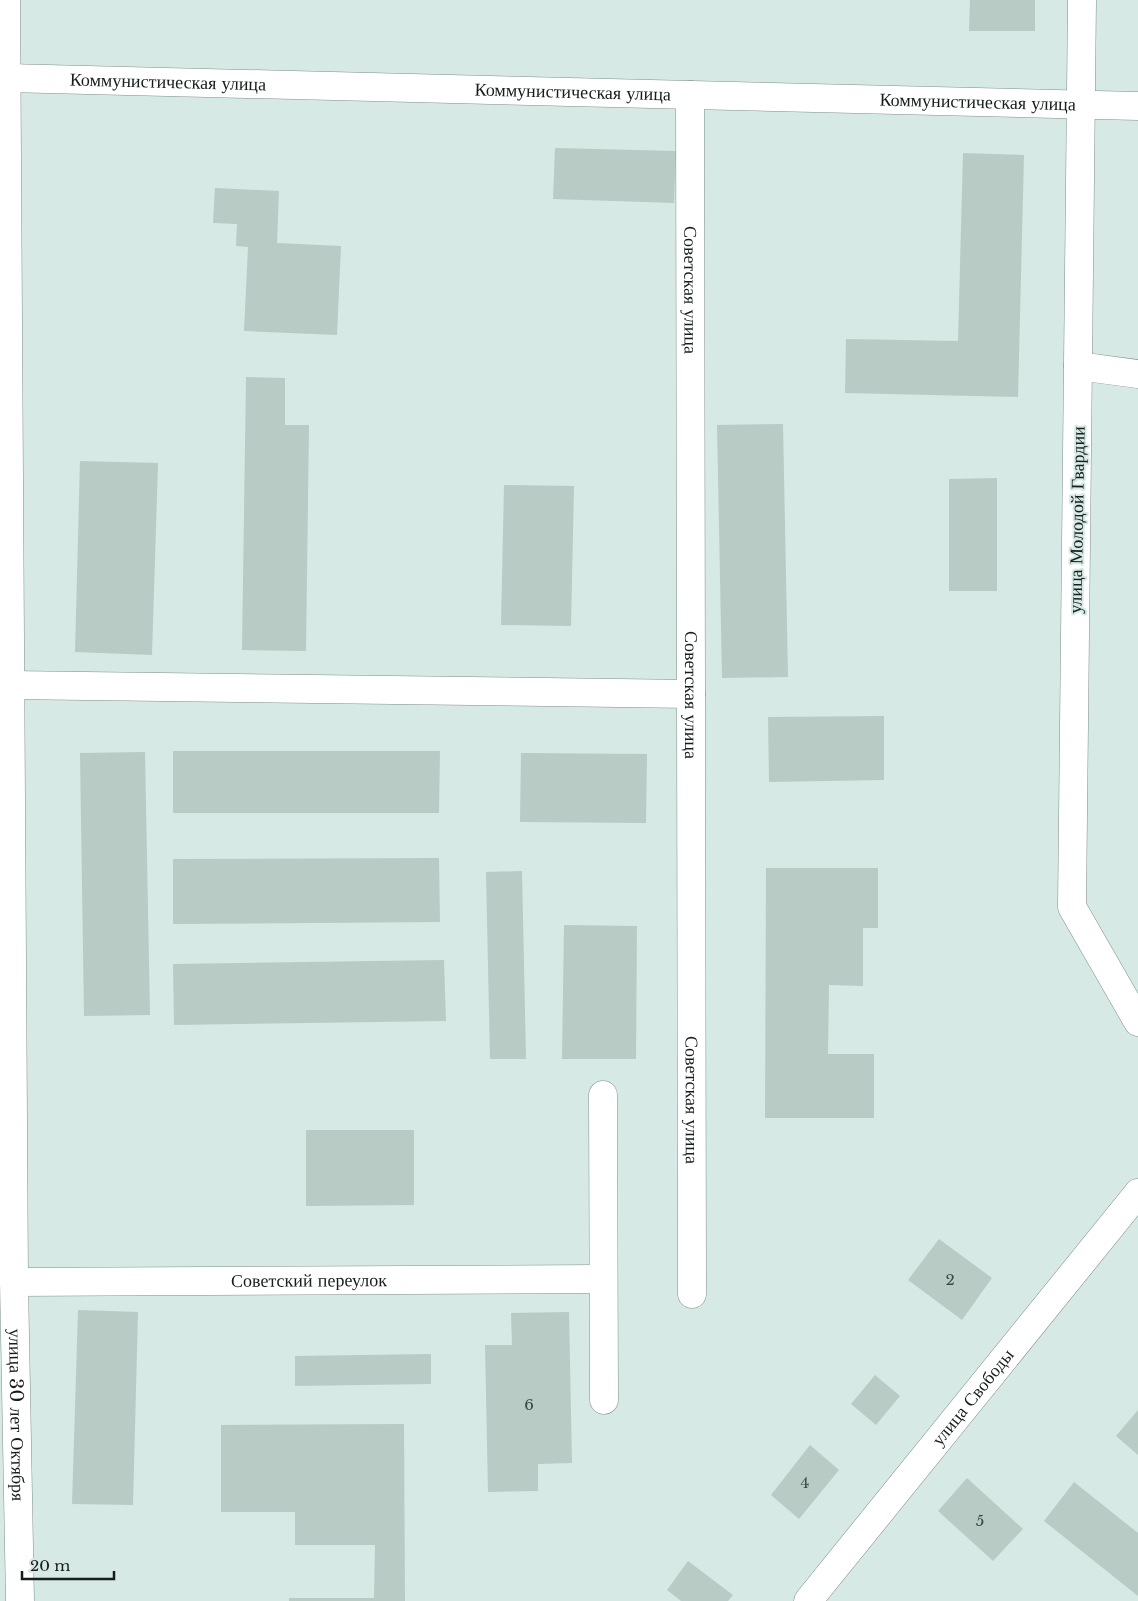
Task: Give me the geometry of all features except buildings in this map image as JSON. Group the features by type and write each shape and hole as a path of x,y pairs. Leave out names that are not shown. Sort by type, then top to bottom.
{"street":[{"name":"улица 30 лет Октября","path":"6,0 14,1282 20,1601"},
{"name":"улица Молодой Гвардии","path":"1082,0 1072,907 1138,1022"},
{"name":"Коммунистическая улица","path":"7,78 1138,106"},
{"name":"Советская улица","path":"690,95 692,1294"},
{"path":"1078,366 1138,374"},
{"path":"10,685 691,694"},
{"path":"603,1095 602,1278 604,1400"},
{"name":"улица Свободы","path":"808,1601 1138,1193"},
{"name":"Советский переулок","path":"14,1282 602,1278"}]}
